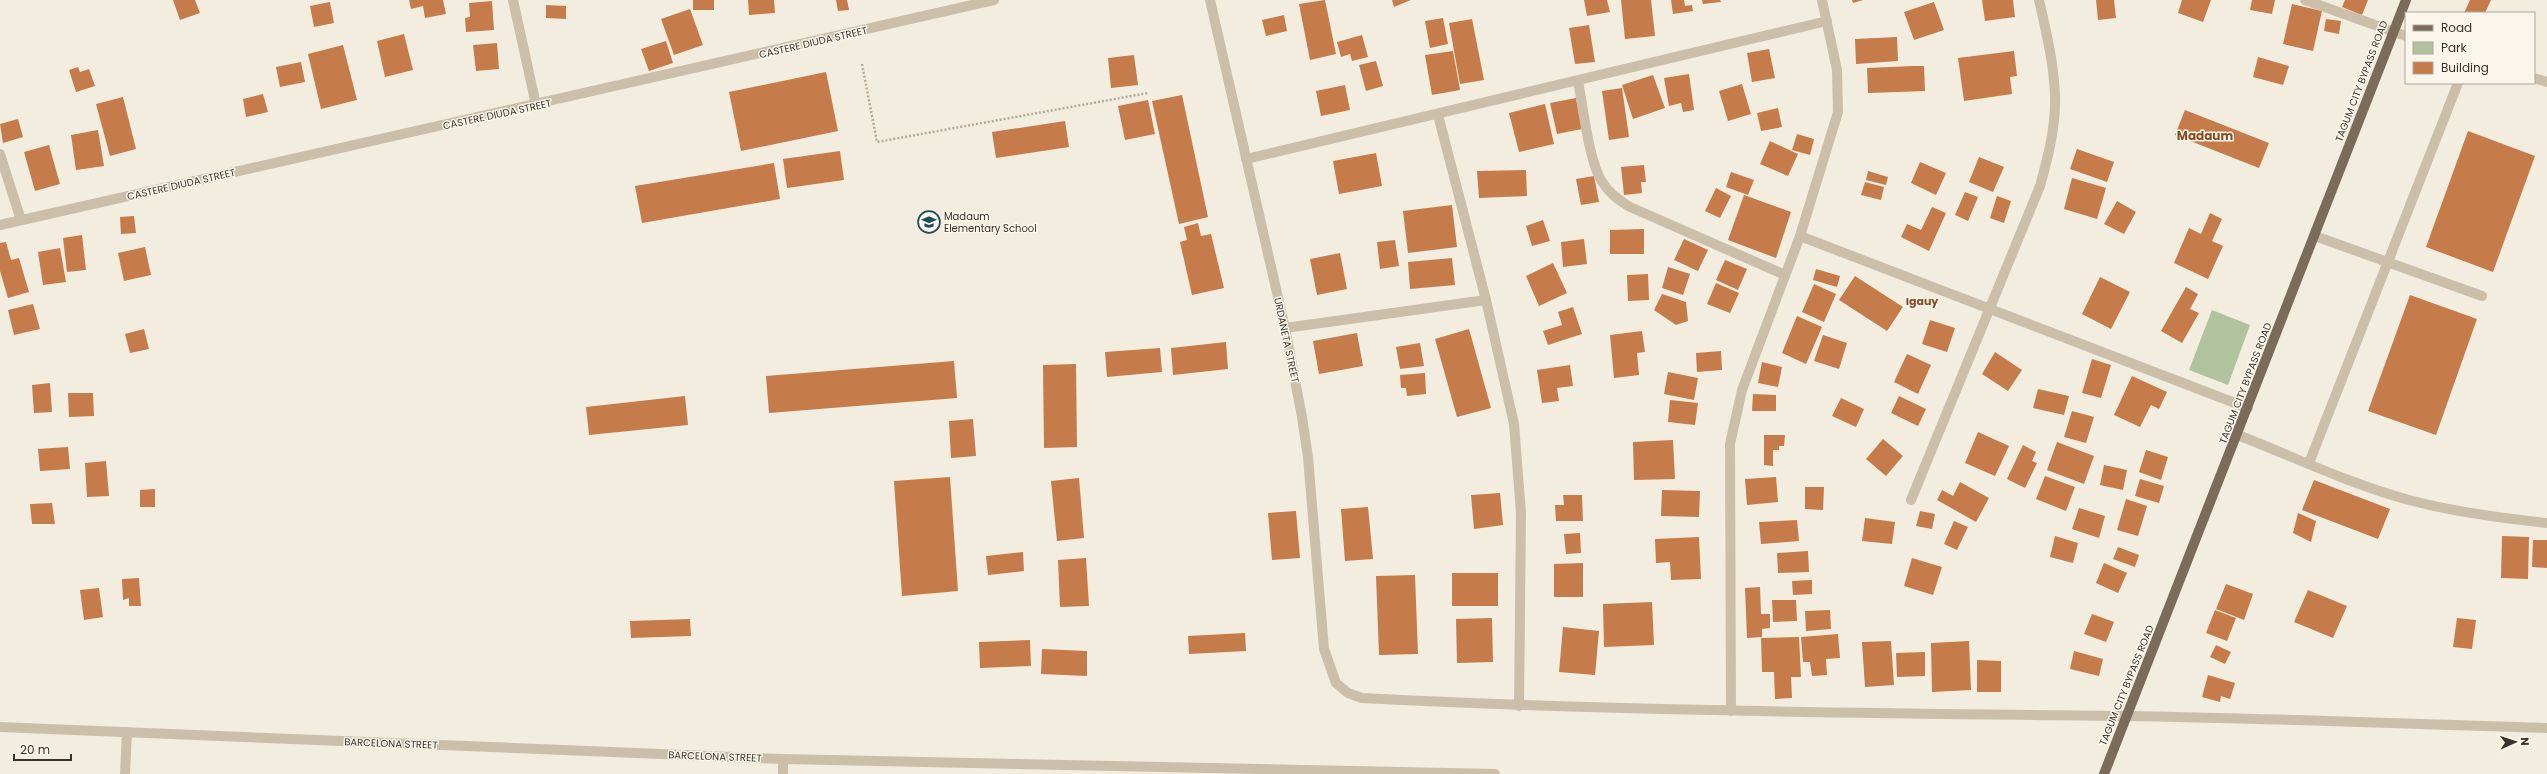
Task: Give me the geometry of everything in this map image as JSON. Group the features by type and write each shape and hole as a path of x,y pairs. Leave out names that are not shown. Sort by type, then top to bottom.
{"main road":[{"name":"TAGUM CITY BYPASS ROAD","path":"2104,774 2238,435 2406,0"}],"street":[{"path":"513,0 536,105"},
{"name":"CASTERE DIUDA STREET","path":"0,225 536,105 994,0"},
{"name":"URDANETA STREET","path":"1210,0 1285,328 1308,457 1324,649 1336,683 1348,693 1362,698 1519,706"},
{"path":"1731,711 1730,444 1742,390 1800,236 1838,112 1837,70 1822,0"},
{"path":"1911,500 1991,309 2040,186 2053,128 2055,96 2052,64 2039,0"},
{"path":"2305,0 2405,36"},
{"path":"1246,159 1438,115 1827,21"},
{"path":"2535,78 2547,82"},
{"path":"1578,81 1596,168 1602,182 1613,196 1628,206 1785,275"},
{"path":"2309,464 2458,84"},
{"path":"1438,115 1486,300 1514,424 1519,470 1521,513 1519,706 1731,711 2126,716 2547,728"},
{"path":"0,154 20,220"},
{"path":"1800,236 2248,408"},
{"path":"2315,236 2482,296"},
{"path":"1285,328 1486,300"},
{"path":"2238,435 2309,464 2408,500 2465,513 2547,523"},
{"name":"BARCELONA STREET","path":"0,727 783,759 1293,772 1495,774"},
{"path":"125,774 127,732"},
{"path":"783,759 783,774"}],"path":[{"path":"862,64 877,142 1148,93"}],"green space":[{"path":"2212,310 2250,325 2228,385 2189,370"}],"building":[{"path":"173,0 195,0 200,13 180,20"},
{"path":"409,0 443,0 446,14 425,18 423,6 411,9"},
{"path":"693,0 714,0 714,10 693,10"},
{"path":"748,0 774,0 775,13 749,15"},
{"path":"836,0 847,0 849,10 838,11"},
{"path":"1325,0 1336,54 1310,60 1299,4"},
{"path":"1392,0 1411,0 1394,7"},
{"path":"1584,0 1607,0 1610,12 1587,16"},
{"path":"1621,0 1651,0 1655,36 1625,39"},
{"path":"1671,0 1684,0 1685,6 1692,5 1693,11 1673,14"},
{"path":"1702,0 1720,0 1721,2 1703,4"},
{"path":"1852,0 1863,0 1853,3"},
{"path":"1982,0 2013,0 2015,17 1985,21"},
{"path":"2096,0 2114,0 2116,18 2098,20"},
{"path":"2182,0 2211,0 2203,22 2178,13"},
{"path":"2252,0 2275,0 2272,14 2250,10"},
{"path":"2345,0 2368,0 2362,15 2342,7"},
{"path":"2470,0 2491,0 2485,12 2464,12"},
{"path":"492,1 494,30 466,32 465,18 470,17 469,3"},
{"path":"330,2 334,23 314,27 310,6"},
{"path":"1934,2 1944,30 1914,40 1904,12"},
{"path":"2292,4 2322,11 2313,51 2283,44"},
{"path":"546,5 566,6 566,19 546,18"},
{"path":"690,9 703,45 674,55 661,19"},
{"path":"1284,15 1287,31 1266,36 1262,20"},
{"path":"1443,18 1448,44 1430,48 1425,21"},
{"path":"1472,19 1484,80 1460,84 1449,23"},
{"path":"2326,19 2341,21 2339,34 2324,31"},
{"path":"1589,25 1595,62 1575,64 1569,28"},
{"path":"404,34 413,70 385,77 377,41"},
{"path":"1362,35 1368,57 1352,61 1350,54 1341,57 1337,42"},
{"path":"1897,37 1898,61 1856,64 1855,39"},
{"path":"666,41 673,63 649,71 641,49"},
{"path":"497,43 499,69 476,71 473,45"},
{"path":"343,45 357,100 321,109 308,54"},
{"path":"1769,49 1775,78 1752,82 1747,53"},
{"path":"1453,51 1460,90 1432,95 1425,55"},
{"path":"2014,51 2017,76 2010,77 2012,94 1964,101 1958,58"},
{"path":"1134,55 1138,85 1111,88 1108,58"},
{"path":"2258,57 2289,66 2283,85 2253,77"},
{"path":"1376,61 1383,86 1366,91 1359,65"},
{"path":"301,62 305,82 280,87 276,67"},
{"path":"1924,66 1925,91 1868,93 1867,68"},
{"path":"78,67 80,72 89,69 95,86 76,92 69,70"},
{"path":"826,72 838,131 741,151 729,92"},
{"path":"1689,74 1694,110 1683,112 1681,103 1669,106 1664,78"},
{"path":"1653,75 1665,108 1633,119 1622,85"},
{"path":"1742,84 1751,114 1728,121 1719,91"},
{"path":"1345,85 1350,110 1321,116 1316,91"},
{"path":"1622,88 1629,137 1609,140 1602,91"},
{"path":"263,94 268,112 246,117 243,99"},
{"path":"1182,95 1208,217 1179,224 1152,101"},
{"path":"123,97 136,149 110,156 96,104"},
{"path":"1576,98 1582,129 1557,134 1550,103"},
{"path":"1148,100 1155,134 1125,140 1118,106"},
{"path":"1545,104 1554,144 1519,152 1509,113"},
{"path":"1778,108 1782,127 1761,131 1757,113"},
{"path":"2185,110 2269,143 2259,168 2175,135"},
{"path":"18,119 23,137 3,143 0,124"},
{"path":"1065,121 1069,147 996,158 992,132"},
{"path":"98,130 104,166 76,170 71,135"},
{"path":"2468,131 2535,156 2493,272 2426,247"},
{"path":"1797,134 1814,139 1810,155 1792,150"},
{"path":"1770,141 1798,154 1788,176 1760,164"},
{"path":"49,145 60,184 35,191 24,152"},
{"path":"2077,149 2114,162 2107,182 2070,169"},
{"path":"840,151 844,180 787,188 783,159"},
{"path":"1376,153 1382,186 1339,194 1333,161"},
{"path":"1979,157 2004,167 1993,192 1969,182"},
{"path":"1920,162 1946,173 1936,195 1911,183"},
{"path":"774,163 780,199 642,223 635,186"},
{"path":"1644,165 1646,182 1641,182 1642,193 1624,195 1621,167"},
{"path":"1526,170 1527,196 1479,198 1477,171"},
{"path":"1868,171 1888,177 1886,185 1866,180"},
{"path":"1731,172 1754,180 1748,195 1726,187"},
{"path":"1594,176 1599,202 1581,205 1576,179"},
{"path":"2072,178 2106,188 2097,219 2064,209"},
{"path":"1865,182 1884,187 1881,200 1861,195"},
{"path":"1716,188 1731,196 1720,218 1705,211"},
{"path":"1965,192 1978,197 1968,221 1955,215"},
{"path":"1744,195 1791,212 1776,258 1728,240"},
{"path":"1997,196 2011,201 2004,223 1990,218"},
{"path":"2117,201 2136,212 2124,234 2104,224"},
{"path":"1452,205 1457,247 1408,253 1403,211"},
{"path":"1932,207 1946,213 1929,251 1901,237 1907,224 1921,230"},
{"path":"2210,213 2222,219 2212,241 2223,246 2208,279 2174,263 2189,228 2201,234"},
{"path":"134,216 136,233 121,234 120,217"},
{"path":"1543,220 1550,241 1532,246 1526,226"},
{"path":"1198,223 1201,236 1211,234 1224,288 1192,295 1180,242 1187,240 1184,227"},
{"path":"1644,229 1644,254 1610,254 1610,230"},
{"path":"82,235 86,270 67,272 63,238"},
{"path":"1584,239 1587,264 1563,267 1561,242"},
{"path":"1684,239 1708,250 1698,271 1674,260"},
{"path":"1395,240 1399,266 1380,269 1377,242"},
{"path":"6,242 11,260 19,258 29,292 8,298 0,271 0,243"},
{"path":"145,247 151,275 124,281 118,253"},
{"path":"60,248 66,282 43,285 38,252"},
{"path":"1340,253 1347,289 1317,295 1310,259"},
{"path":"1452,258 1455,285 1410,289 1408,262"},
{"path":"1725,260 1747,269 1738,290 1716,280"},
{"path":"1553,263 1567,293 1539,306 1526,276"},
{"path":"1668,267 1690,274 1683,295 1662,288"},
{"path":"1816,269 1840,276 1837,287 1813,280"},
{"path":"1648,274 1649,300 1628,301 1627,275"},
{"path":"1855,276 1903,307 1887,331 1839,300"},
{"path":"2100,277 2130,292 2111,329 2082,314"},
{"path":"1716,283 1739,293 1730,313 1707,304"},
{"path":"1814,284 1836,294 1824,322 1802,312"},
{"path":"2186,287 2198,294 2190,309 2199,313 2182,343 2161,331"},
{"path":"1662,294 1686,302 1688,321 1676,325 1654,310"},
{"path":"2410,295 2477,319 2436,435 2368,411"},
{"path":"33,304 40,329 14,335 8,310"},
{"path":"1573,307 1582,334 1548,345 1543,331 1562,325 1558,312"},
{"path":"1797,316 1822,327 1806,364 1782,353"},
{"path":"1930,320 1955,328 1947,352 1922,344"},
{"path":"144,329 149,349 130,353 125,334"},
{"path":"1469,329 1491,408 1457,417 1435,339"},
{"path":"1642,331 1645,352 1637,353 1639,375 1614,378 1610,335"},
{"path":"1357,333 1363,366 1319,374 1313,341"},
{"path":"1823,335 1847,343 1839,369 1814,361"},
{"path":"1226,342 1228,369 1173,375 1171,348"},
{"path":"1420,343 1424,366 1400,369 1396,347"},
{"path":"1160,348 1162,372 1107,377 1105,352"},
{"path":"1721,351 1722,370 1697,372 1696,353"},
{"path":"1995,352 2022,370 2008,391 1982,374"},
{"path":"1907,354 1931,365 1918,394 1894,382"},
{"path":"2092,359 2111,365 2101,398 2082,393"},
{"path":"954,361 957,398 769,413 766,376"},
{"path":"1762,362 1782,367 1778,387 1758,383"},
{"path":"1076,364 1077,447 1044,448 1043,365"},
{"path":"1570,365 1573,386 1557,388 1559,401 1542,403 1537,370"},
{"path":"1668,372 1698,378 1694,400 1664,394"},
{"path":"1425,373 1426,394 1407,396 1406,388 1401,388 1400,375"},
{"path":"2132,376 2167,392 2159,409 2151,405 2140,427 2114,415"},
{"path":"50,383 52,412 34,413 32,385"},
{"path":"2038,389 2069,396 2064,415 2033,408"},
{"path":"68,393 93,393 94,416 69,417"},
{"path":"1753,394 1776,395 1776,411 1752,411"},
{"path":"685,396 688,425 589,435 586,407"},
{"path":"1899,396 1926,409 1918,426 1891,413"},
{"path":"1841,398 1864,409 1856,427 1832,416"},
{"path":"1670,400 1698,403 1695,425 1668,422"},
{"path":"2072,411 2094,417 2086,443 2064,437"},
{"path":"973,419 976,456 951,458 949,421"},
{"path":"1978,432 2009,446 1995,476 1965,463"},
{"path":"1764,435 1785,435 1784,446 1779,446 1779,450 1773,450 1773,466 1764,465"},
{"path":"1883,439 1903,456 1886,476 1866,459"},
{"path":"1673,440 1675,479 1634,480 1633,442"},
{"path":"2057,442 2094,456 2084,484 2047,470"},
{"path":"2023,445 2036,452 2032,461 2037,463 2025,488 2007,479"},
{"path":"68,447 70,469 40,471 38,449"},
{"path":"2146,450 2168,457 2161,480 2139,472"},
{"path":"106,461 109,496 87,497 85,463"},
{"path":"2104,465 2127,470 2123,490 2100,485"},
{"path":"2045,476 2075,487 2066,511 2036,499"},
{"path":"950,477 958,591 902,596 894,481"},
{"path":"1776,477 1778,502 1747,505 1745,479"},
{"path":"1079,478 1084,538 1057,541 1051,481"},
{"path":"2140,479 2164,486 2159,503 2135,496"},
{"path":"2314,480 2390,509 2378,539 2302,510"},
{"path":"1960,482 1989,498 1976,522 1937,500 1942,490 1953,496"},
{"path":"1805,487 1824,487 1823,510 1805,509"},
{"path":"155,489 155,507 140,507 140,490"},
{"path":"1662,490 1700,491 1699,517 1661,516"},
{"path":"1500,493 1503,525 1474,529 1471,495"},
{"path":"1563,495 1582,495 1583,521 1556,521 1555,505 1564,505"},
{"path":"2126,499 2147,506 2138,536 2117,530"},
{"path":"52,503 55,524 32,524 30,504"},
{"path":"1368,507 1373,559 1345,561 1341,509"},
{"path":"2079,508 2105,516 2099,538 2072,529"},
{"path":"1296,511 1300,558 1272,560 1268,513"},
{"path":"1920,511 1935,514 1932,529 1916,526"},
{"path":"2298,513 2316,521 2311,542 2293,533"},
{"path":"1865,518 1895,522 1892,544 1862,541"},
{"path":"1797,520 1799,541 1761,544 1759,522"},
{"path":"1954,521 1968,527 1957,550 1944,544"},
{"path":"1580,533 1581,553 1566,554 1564,534"},
{"path":"2055,536 2078,543 2073,563 2050,557"},
{"path":"2502,536 2529,537 2528,579 2501,578"},
{"path":"1699,537 1701,579 1671,580 1670,562 1656,563 1655,539"},
{"path":"2533,540 2547,540 2547,568 2532,567"},
{"path":"2118,547 2139,555 2135,567 2113,559"},
{"path":"1808,551 1809,572 1778,573 1777,553"},
{"path":"1023,552 1024,571 988,575 986,556"},
{"path":"1086,558 1089,606 1060,607 1058,560"},
{"path":"1912,558 1942,567 1933,595 1904,586"},
{"path":"1583,563 1583,597 1554,597 1554,564"},
{"path":"2104,563 2127,573 2118,593 2096,583"},
{"path":"1452,573 1498,573 1498,606 1452,606"},
{"path":"1415,575 1418,654 1379,655 1376,576"},
{"path":"139,578 141,606 129,606 129,598 123,600 122,579"},
{"path":"1812,580 1812,594 1793,595 1792,581"},
{"path":"2226,584 2253,594 2244,620 2216,609"},
{"path":"1760,587 1761,614 1770,614 1770,628 1762,629 1762,637 1747,638 1745,588"},
{"path":"99,588 103,617 84,620 80,590"},
{"path":"2308,590 2347,606 2333,638 2294,622"},
{"path":"1772,600 1796,600 1797,621 1773,622"},
{"path":"1652,602 1654,645 1604,647 1603,604"},
{"path":"1830,610 1831,629 1806,631 1805,611"},
{"path":"2215,610 2236,618 2227,641 2206,633"},
{"path":"2092,614 2114,622 2106,642 2084,634"},
{"path":"1492,618 1493,662 1457,663 1456,619"},
{"path":"2457,618 2476,620 2472,649 2453,647"},
{"path":"690,619 691,636 631,638 630,621"},
{"path":"1563,627 1599,631 1595,675 1559,672"},
{"path":"1245,633 1246,651 1189,654 1188,636"},
{"path":"1838,634 1840,658 1826,659 1827,675 1812,676 1810,662 1803,662 1801,637"},
{"path":"1799,637 1801,677 1791,677 1792,698 1775,699 1774,672 1762,672 1761,638"},
{"path":"1030,640 1031,666 980,668 979,642"},
{"path":"1891,641 1894,685 1865,687 1862,642"},
{"path":"1969,641 1971,690 1932,692 1931,643"},
{"path":"2216,645 2231,652 2225,664 2210,657"},
{"path":"1042,649 1087,651 1087,676 1041,674"},
{"path":"2074,651 2103,659 2099,676 2070,669"},
{"path":"1925,652 1925,676 1897,677 1896,653"},
{"path":"1977,660 2001,661 2001,692 1977,692"},
{"path":"2208,675 2235,683 2230,699 2221,696 2220,702 2202,697"}],"place":[{"name":"Madaum Elementary School","path":"929,222"}],"district":[{"name":"Madaum","path":"2205,136"},
{"name":"Igauy","path":"1922,301"}]}
